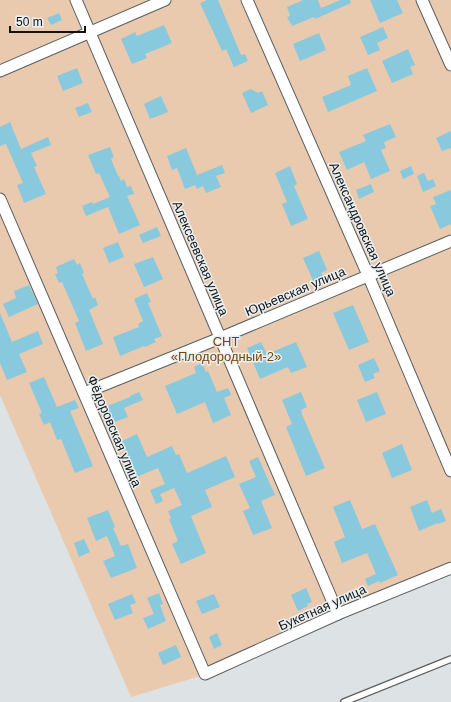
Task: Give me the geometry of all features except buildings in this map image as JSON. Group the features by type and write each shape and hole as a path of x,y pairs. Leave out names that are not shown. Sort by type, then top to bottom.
{"street":[{"name":"Алексеевская улица","path":"76,0 338,614"},
{"path":"0,71 165,0"},
{"name":"Александровская улица","path":"247,0 368,275 451,471"},
{"path":"422,0 451,65"},
{"name":"Фёдоровская улица","path":"0,198 205,674"},
{"name":"Юрьевская улица","path":"84,393 220,338 451,241"},
{"name":"Букетная улица","path":"205,674 338,614 451,568"}],"lane":[{"path":"344,702 451,659"}],"green space":[{"name":"СНТ «Плодородный-2»","path":"0,0 451,0 451,572 217,671 131,697 0,395"}]}
